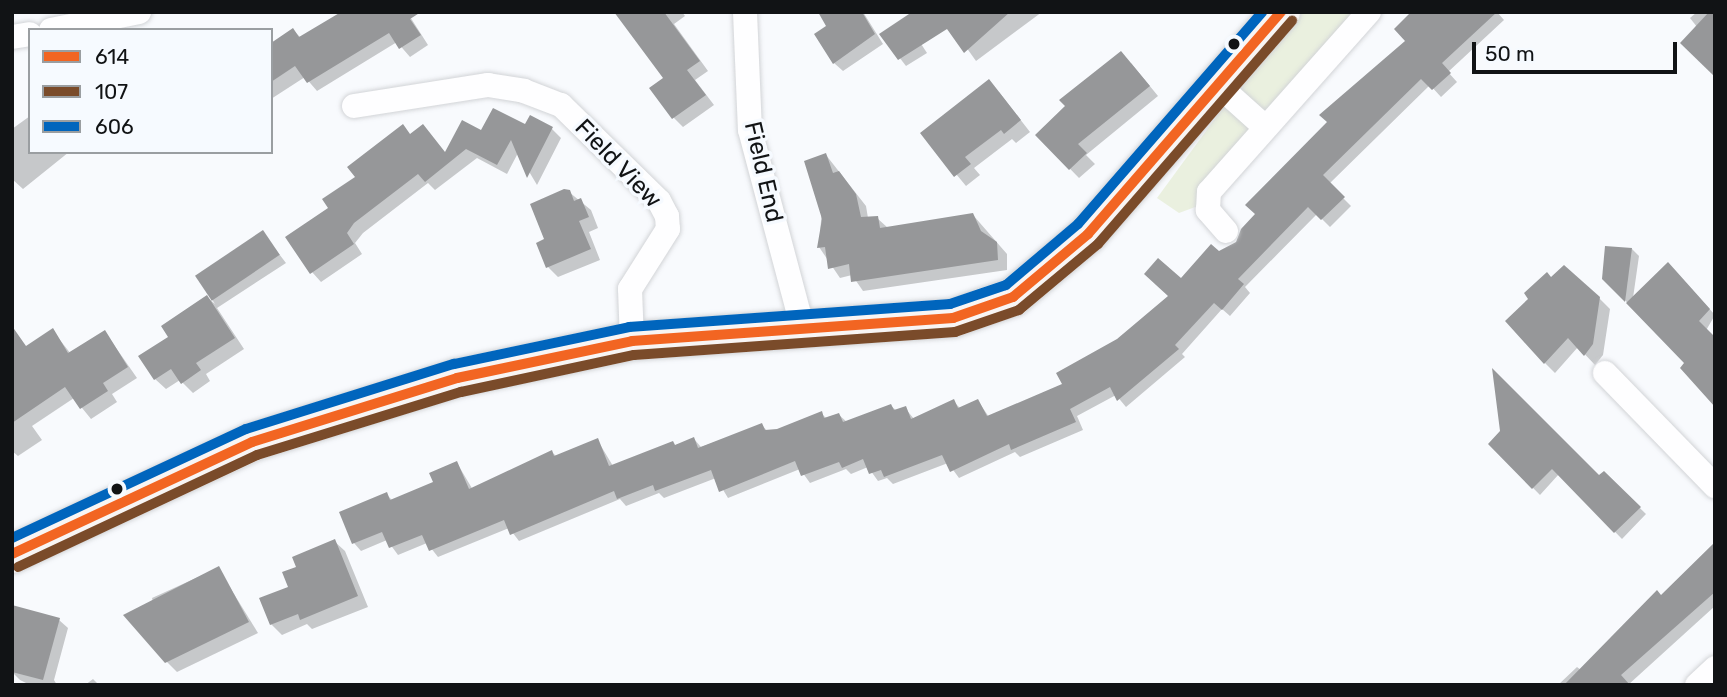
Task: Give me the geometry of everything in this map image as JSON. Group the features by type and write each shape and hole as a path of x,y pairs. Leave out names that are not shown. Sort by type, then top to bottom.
{"main road":[{"path":"12,554 252,442 457,378 632,341 953,318 1013,297 1088,234 1281,12"}],"street":[{"path":"61,28 139,12"},
{"name":"Field End","path":"745,12 750,130 803,329"},
{"path":"1226,231 1208,210 1209,192 1368,12"},
{"path":"1217,84 1265,127"},
{"name":"Field View","path":"355,106 488,85 523,91 561,105 659,201 667,216 668,229 630,289 632,341"},
{"path":"1605,373 1715,486"},
{"path":"1697,685 1715,668"}],"green space":[{"path":"1293,12 1369,12 1206,203 1179,213 1157,198"}],"building":[{"path":"341,12 421,12 410,19 421,35 399,49 389,33 307,83 295,66 273,81 273,42 293,28 299,37"},
{"path":"614,12 664,12 700,61 687,70 706,95 672,119 649,88 663,78"},
{"path":"818,12 862,12 875,34 833,64 814,34 826,26"},
{"path":"912,12 1010,12 964,53 947,29 898,60 879,34"},
{"path":"1411,12 1497,12 1442,63 1451,73 1432,90 1421,79 1323,175 1345,197 1321,220 1308,207 1238,279 1244,284 1222,310 1214,303 1175,345 1179,349 1117,401 1110,387 1070,409 1076,422 1011,450 1009,444 950,472 942,455 884,477 881,470 869,474 863,459 842,468 839,462 801,476 795,461 719,492 711,470 655,491 653,485 617,499 614,491 510,535 504,520 429,551 422,535 389,548 382,532 352,544 339,512 387,492 390,500 433,482 429,473 457,461 469,489 552,450 554,456 598,438 609,466 673,441 675,445 694,437 698,448 762,423 765,430 777,429 822,411 824,418 839,413 843,422 891,404 894,410 906,406 911,419 954,399 958,408 978,399 987,416 1062,384 1056,373 1117,339 1168,296 1144,274 1158,258 1181,278 1211,244 1219,251 1236,242 1241,229 1255,214 1245,205 1327,122 1319,115 1405,41 1394,29"},
{"path":"1709,12 1715,12 1715,77 1680,43"},
{"path":"1121,51 1150,86 1078,144 1087,153 1069,170 1035,135 1065,106 1059,100"},
{"path":"989,79 1021,120 1004,134 1001,130 965,157 971,164 954,177 920,133"},
{"path":"493,108 525,124 530,115 553,127 527,178 511,140 497,165 466,149 425,182 418,174 354,223 347,233 354,244 310,274 285,237 328,208 322,199 355,177 347,167 403,124 410,134 423,124 445,152 462,120 481,130"},
{"path":"826,153 833,173 839,171 856,194 861,217 878,216 880,228 973,213 981,231 997,242 998,260 851,282 849,264 828,269 825,247 817,248 822,219 804,161"},
{"path":"564,189 570,190 574,201 581,198 589,217 579,221 591,249 546,268 536,243 544,239 530,204"},
{"path":"263,230 280,255 212,301 195,276"},
{"path":"1605,246 1632,248 1625,302 1602,279"},
{"path":"1668,262 1710,309 1699,321 1715,337 1715,407 1680,368 1684,363 1626,303"},
{"path":"1564,265 1600,297 1593,344 1584,356 1568,338 1544,364 1505,321 1528,299 1524,293 1547,272 1551,277"},
{"path":"207,295 235,338 196,363 201,370 181,384 171,369 154,380 138,356 168,337 161,326"},
{"path":"12,326 26,346 53,328 68,353 105,330 128,367 103,383 108,391 80,409 65,387 12,423"},
{"path":"1492,368 1599,475 1604,471 1641,507 1614,533 1552,469 1532,489 1488,444 1500,431"},
{"path":"335,539 358,596 300,620 298,614 270,625 259,598 288,587 282,572 296,567 292,557"},
{"path":"1715,542 1715,592 1621,675 1630,685 1564,685 1657,590 1661,595"},
{"path":"219,566 249,622 165,663 123,615"},
{"path":"12,605 60,618 43,680 12,672"}],"transit line":[{"name":"606","path":"12,538 246,429 454,364 629,327 950,304 1006,285 1078,224 1262,12"},
{"name":"614","path":"12,554 252,442 457,378 632,341 953,318 1013,297 1088,234 1281,12"},
{"name":"107","path":"18,567 257,455 461,392 634,355 955,332 1019,310 1098,244 1292,21"}]}
